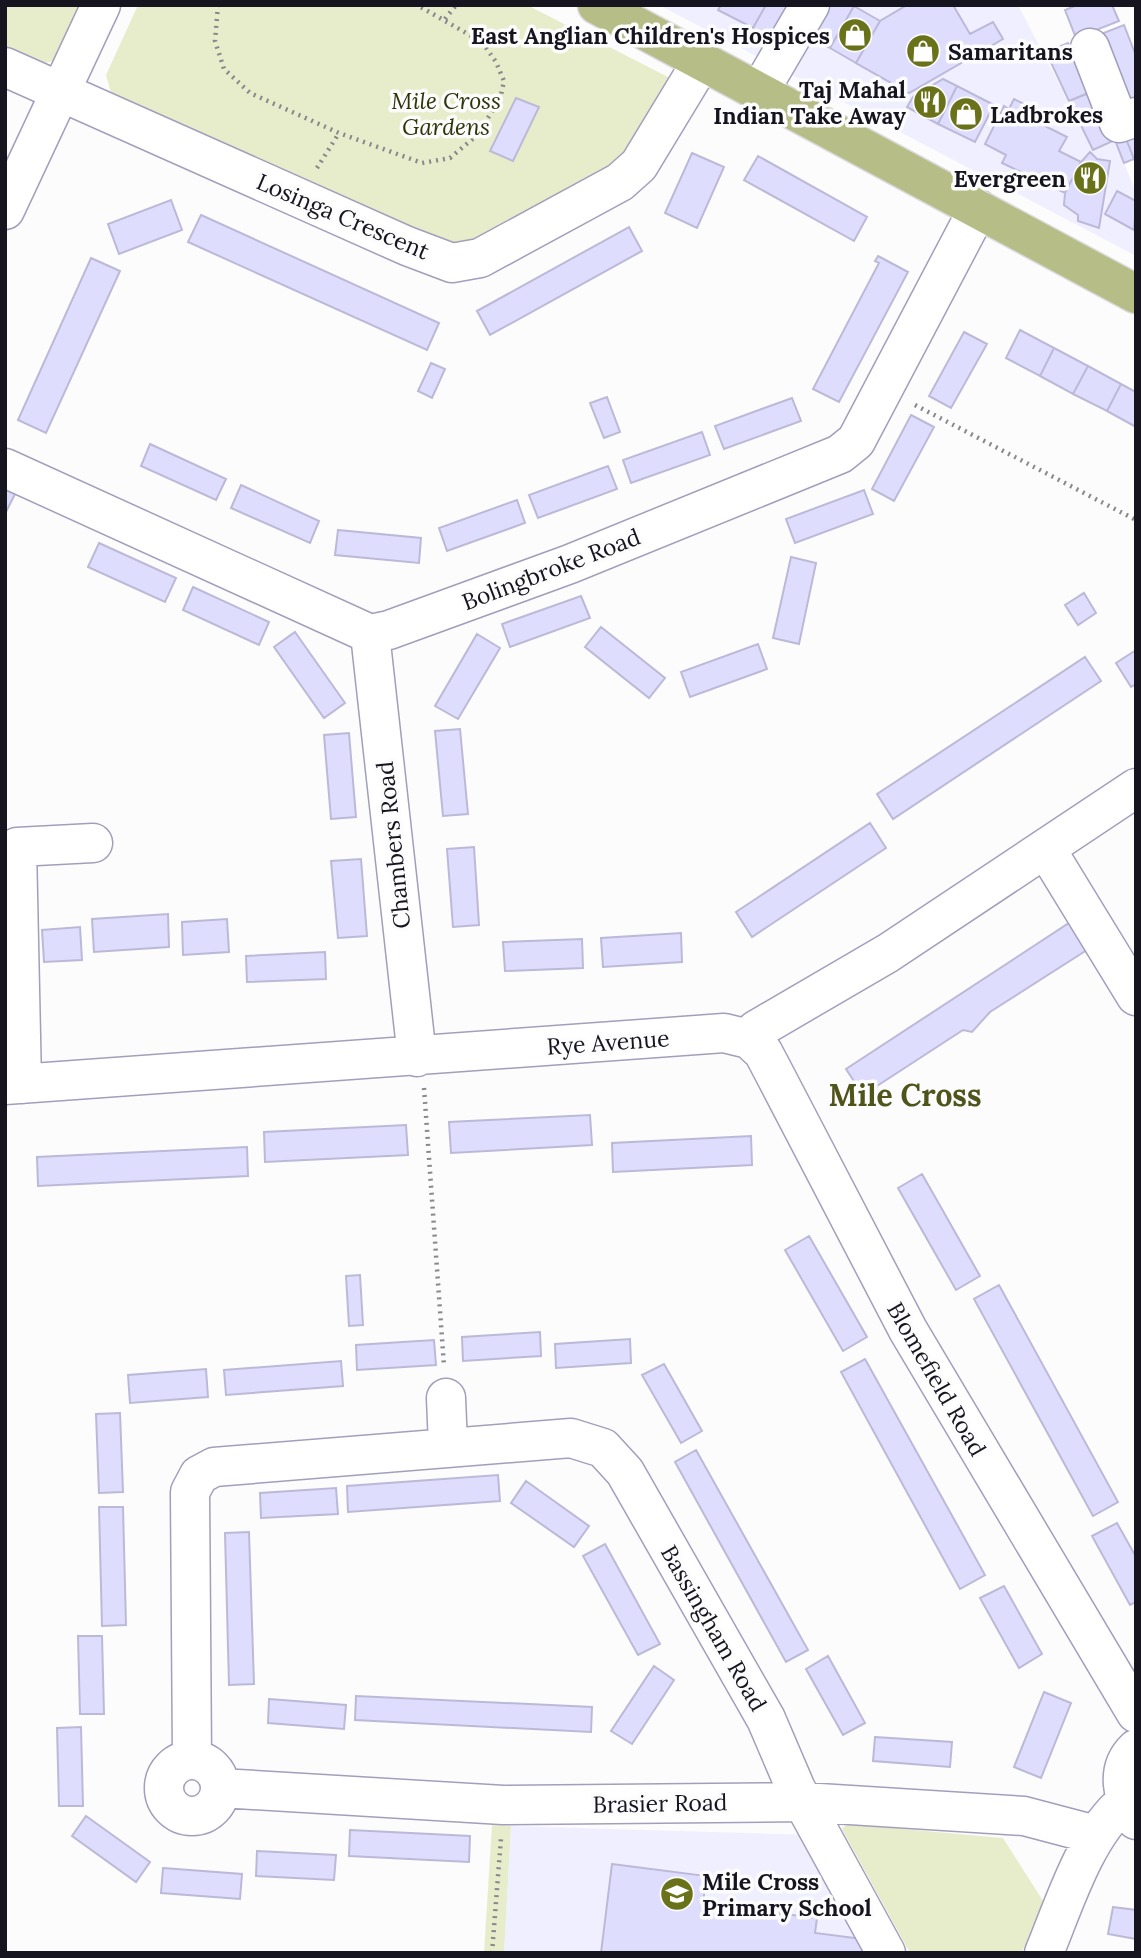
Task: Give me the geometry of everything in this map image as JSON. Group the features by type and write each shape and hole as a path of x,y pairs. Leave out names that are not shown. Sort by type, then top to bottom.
{"main road":[{"path":"597,5 1136,294"}],"street":[{"path":"5,210 101,5"},
{"path":"759,92 810,5"},
{"path":"1090,48 1119,124 1136,117"},
{"name":"Losinga Crescent","path":"5,66 407,246 452,262 480,258 620,182 639,165 702,61"},
{"name":"Bolingbroke Road","path":"370,634 389,630 570,564 840,454 856,441 978,209"},
{"path":"5,468 370,634"},
{"name":"Chambers Road","path":"370,634 417,1057"},
{"path":"749,1039 756,1030 887,953 1136,788"},
{"path":"14,1084 17,847 93,843"},
{"path":"1046,849 1136,996"},
{"name":"Rye Avenue","path":"14,1084 724,1033 749,1039"},
{"name":"Blomefield Road","path":"749,1039 763,1052 908,1330 1136,1713"},
{"path":"446,1398 449,1446"},
{"name":"Bassingham Road","path":"192,1758 190,1492 199,1475 214,1467 570,1438 603,1448 625,1472 766,1719 803,1802 886,1953"},
{"path":"1044,1953 1096,1835 1109,1815 1130,1811 1122,1780 1130,1755 1136,1749"},
{"path":"192,1758 214,1769 221,1788 216,1804 197,1817 174,1812 162,1791 171,1766 192,1758"},
{"name":"Brasier Road","path":"221,1788 503,1805 803,1802 1024,1816 1096,1835"}],"path":[{"path":"218,5 215,41 225,69 250,93 339,133 422,163 450,158 475,137 500,100 504,81 496,62 482,42 417,5"},
{"path":"445,19 456,5"},
{"path":"315,171 339,133"},
{"path":"884,388 1136,520"},
{"path":"417,1057 426,1097 446,1398"},
{"path":"492,1953 503,1805"}],"shaded area":[{"path":"659,5 1018,5 1093,149 1115,140 1136,193 1136,256"},
{"name":"Mile Cross Primary School","path":"511,1826 814,1835 879,1953 504,1953"}],"green space":[{"path":"5,5 85,5 62,59 26,67 5,58"},
{"name":"Mile Cross Gardens","path":"138,5 527,5 668,77 671,93 637,158 475,251 438,251 114,103 106,75"},
{"path":"847,1824 1003,1838 1045,1904 1021,1953 910,1953 842,1829"},
{"path":"492,1825 511,1826 504,1953 484,1953"}],"building":[{"path":"721,5 766,5 753,28 718,10"},
{"path":"766,5 795,5 774,40 753,28"},
{"path":"822,5 854,6 830,48 806,36"},
{"name":"Samaritans","path":"907,5 953,5 970,34 993,22 1003,39 909,93 856,63 880,21"},
{"path":"1077,5 1112,5 1119,21 1076,38 1065,10"},
{"name":"East Anglian Children's Hospices","path":"854,6 880,21 856,63 830,48"},
{"path":"1124,25 1136,56 1136,100 1127,103 1101,34"},
{"path":"1068,43 1088,93 1069,101 1046,52"},
{"name":"Taj Mahal Indian Take Away","path":"943,79 957,86 938,124 907,107 913,97"},
{"name":"Ladbrokes","path":"957,86 994,105 975,142 938,124"},
{"path":"1094,91 1115,140 1093,150 1069,101"},
{"path":"516,98 539,107 513,161 490,151"},
{"path":"1014,99 1042,113 1037,122 1067,137 1059,151 1081,162 1065,193 1002,163 1006,155 985,144 1004,106 1009,109"},
{"path":"1136,132 1136,158 1134,159 1125,136"},
{"path":"1125,136 1134,159 1124,163 1115,140"},
{"name":"Evergreen","path":"1090,152 1097,159 1110,161 1099,228 1078,221 1078,215 1064,205 1065,193 1081,162"},
{"path":"692,153 724,167 697,228 665,213"},
{"path":"758,156 867,217 854,241 744,180"},
{"path":"1117,191 1136,201 1134,230 1105,214"},
{"path":"171,200 182,230 119,254 108,224"},
{"path":"201,215 439,323 427,350 188,242"},
{"path":"629,227 642,251 490,335 477,311"},
{"path":"878,256 908,272 839,402 813,389 879,263 875,261"},
{"path":"91,258 120,271 46,433 18,420"},
{"path":"1020,330 1054,348 1040,376 1006,358"},
{"path":"964,332 987,344 951,408 929,396"},
{"path":"1054,348 1088,366 1073,394 1040,376"},
{"path":"431,363 445,369 432,398 418,391"},
{"path":"1088,366 1121,384 1107,411 1073,394"},
{"path":"1121,384 1136,392 1136,427 1107,411"},
{"path":"607,397 620,432 604,438 590,403"},
{"path":"792,398 801,421 724,449 715,426"},
{"path":"911,415 934,427 894,501 872,489"},
{"path":"702,432 710,455 631,483 623,460"},
{"path":"150,444 226,479 216,500 141,466"},
{"path":"608,466 617,489 538,518 529,495"},
{"path":"241,485 319,521 310,543 231,508"},
{"path":"5,488 16,492 5,514"},
{"path":"864,490 873,514 795,543 786,519"},
{"path":"517,500 525,523 447,551 439,528"},
{"path":"338,530 421,538 419,563 335,555"},
{"path":"99,543 176,578 165,602 88,567"},
{"path":"791,557 816,563 799,644 773,638"},
{"path":"193,587 269,622 259,645 183,610"},
{"path":"1084,593 1096,613 1078,625 1065,605"},
{"path":"581,596 590,618 510,647 502,624"},
{"path":"601,627 665,678 649,698 585,647"},
{"path":"295,632 345,703 324,718 274,647"},
{"path":"477,634 500,648 458,719 435,706"},
{"path":"758,644 767,669 690,697 681,672"},
{"path":"1136,650 1136,684 1131,687 1116,663"},
{"path":"1085,657 1101,681 893,819 877,794"},
{"path":"460,729 468,814 443,816 435,731"},
{"path":"349,733 356,817 331,819 324,735"},
{"path":"870,823 886,848 752,937 736,912"},
{"path":"474,847 479,925 453,927 447,849"},
{"path":"361,859 367,936 338,938 331,861"},
{"path":"168,914 169,947 94,952 92,919"},
{"path":"227,919 229,952 183,955 182,922"},
{"path":"1072,921 1090,948 990,1012 972,1032 963,1030 877,1086 876,1096 863,1095 846,1069"},
{"path":"80,927 82,960 44,962 42,930"},
{"path":"681,933 682,962 603,967 601,938"},
{"path":"582,939 583,968 505,971 503,942"},
{"path":"325,952 326,979 247,982 246,956"},
{"path":"590,1115 592,1145 451,1153 449,1122"},
{"path":"406,1125 408,1155 265,1162 264,1132"},
{"path":"751,1136 752,1165 613,1172 612,1143"},
{"path":"247,1147 248,1176 38,1186 37,1157"},
{"path":"922,1174 980,1276 956,1290 898,1188"},
{"path":"809,1236 867,1337 843,1351 785,1250"},
{"path":"360,1275 363,1325 349,1326 346,1276"},
{"path":"999,1285 1118,1502 1093,1516 974,1299"},
{"path":"540,1332 541,1356 463,1361 462,1337"},
{"path":"630,1339 631,1363 556,1368 555,1344"},
{"path":"434,1340 436,1365 357,1370 356,1345"},
{"path":"865,1359 985,1575 960,1589 841,1372"},
{"path":"341,1361 343,1386 226,1395 224,1370"},
{"path":"664,1364 702,1431 681,1443 642,1375"},
{"path":"206,1369 208,1397 130,1403 128,1375"},
{"path":"120,1413 123,1492 99,1493 96,1414"},
{"path":"696,1450 808,1650 786,1662 675,1462"},
{"path":"498,1475 500,1501 348,1512 347,1486"},
{"path":"526,1481 589,1526 574,1547 511,1503"},
{"path":"336,1488 338,1514 261,1518 260,1493"},
{"path":"99,1507 123,1507 126,1625 102,1626"},
{"path":"1117,1523 1136,1557 1136,1602 1130,1605 1092,1536"},
{"path":"249,1532 254,1684 229,1685 225,1533"},
{"path":"605,1544 660,1644 638,1655 583,1556"},
{"path":"1004,1586 1042,1654 1019,1668 980,1598"},
{"path":"78,1636 102,1636 104,1714 80,1714"},
{"path":"828,1656 865,1723 843,1735 806,1669"},
{"path":"654,1666 674,1680 632,1744 611,1731"},
{"path":"1044,1692 1071,1703 1041,1778 1014,1767"},
{"path":"356,1696 592,1707 591,1732 355,1720"},
{"path":"269,1699 346,1705 344,1729 268,1723"},
{"path":"81,1727 83,1806 59,1806 57,1728"},
{"path":"875,1737 952,1742 950,1767 873,1761"},
{"path":"86,1816 150,1862 136,1882 72,1836"},
{"path":"350,1830 470,1836 469,1862 349,1856"},
{"path":"257,1851 336,1855 334,1880 256,1876"},
{"path":"612,1864 706,1876 703,1904 817,1918 815,1933 870,1940 877,1953 601,1953"},
{"path":"163,1868 242,1874 240,1899 161,1893"},
{"path":"1113,1907 1136,1910 1136,1939 1108,1934"}],"place":[{"name":"East Anglian Children's Hospices","path":"855,35"},
{"name":"Samaritans","path":"923,51"},
{"name":"Taj Mahal Indian Take Away","path":"930,102"},
{"name":"Ladbrokes","path":"966,114"},
{"name":"Evergreen","path":"1090,178"},
{"name":"Mile Cross Primary School","path":"677,1894"}],"district":[{"name":"Mile Cross","path":"905,1095"}]}
